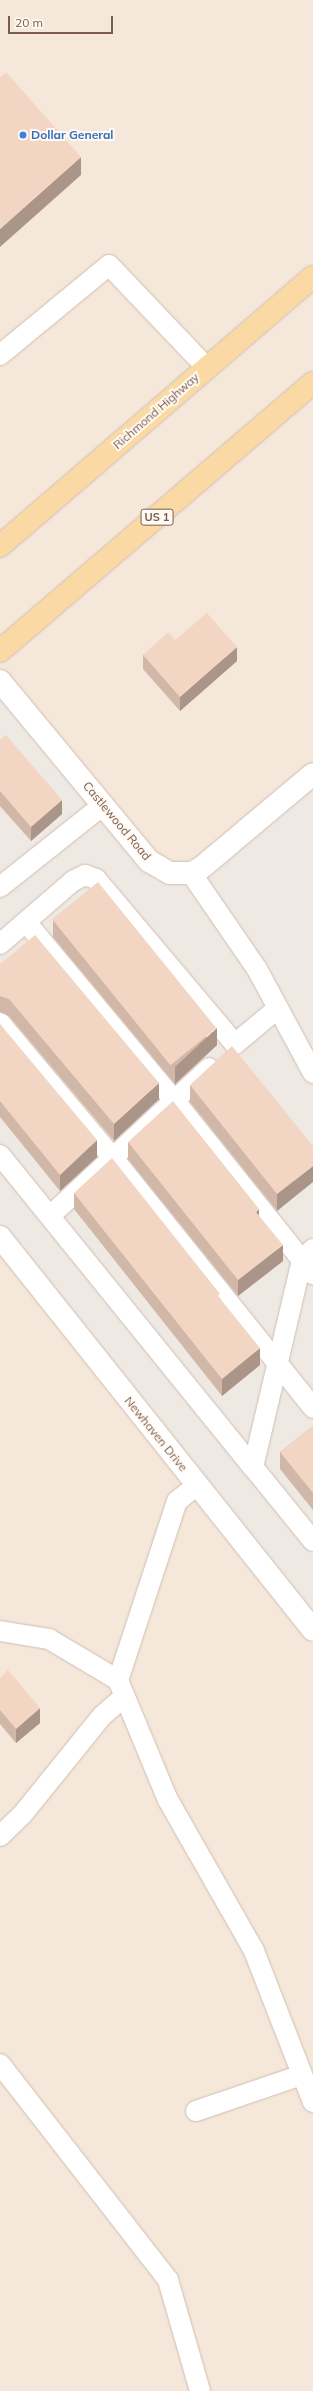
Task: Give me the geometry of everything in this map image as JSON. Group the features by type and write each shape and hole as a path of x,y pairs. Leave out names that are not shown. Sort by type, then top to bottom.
{"main road":[{"name":"Richmond Highway","path":"0,546 313,277"},
{"name":"US 1","path":"0,651 313,383"}],"street":[{"name":"Castlewood Road","path":"0,681 149,861 159,869 170,873 191,873"},
{"path":"191,873 211,861 313,774"},
{"name":"Newhaven Drive","path":"2,1246 313,1630"}],"lane":[{"path":"0,355 109,265 207,368"},
{"path":"0,888 103,805"},
{"path":"191,873 257,969 313,1073"},
{"path":"0,944 73,881 85,875 96,879 234,1044"},
{"path":"26,922 309,1261 278,1363 253,1468"},
{"path":"50,1216 234,1044 278,1008"},
{"path":"0,1023 113,1158 313,1408"},
{"path":"0,1155 313,1541"},
{"path":"0,1836 22,1815 102,1716 122,1688 177,1501 197,1485"},
{"path":"0,1631 49,1639 122,1688 168,1800 254,1951 313,2102"},
{"path":"0,2064 168,2280 200,2391"},
{"path":"196,2111 302,2075"}],"shaded area":[{"path":"0,0 313,0 313,2391 0,2391"},
{"path":"0,681 140,850 181,875 313,774 313,1630 0,1237"}],"building":[{"name":"Dollar General","path":"6,72 81,157 0,229 0,77"},
{"path":"207,613 237,647 180,697 143,655 168,632 175,640"},
{"path":"6,735 62,800 31,827 0,791 0,740"},
{"path":"98,882 216,1028 170,1065 52,919"},
{"path":"35,935 159,1083 114,1124 9,999 0,996 0,964"},
{"path":"0,1024 97,1140 60,1175 0,1101"},
{"path":"232,1046 313,1146 313,1166 277,1194 190,1085"},
{"path":"173,1101 259,1209 256,1212 283,1245 238,1280 128,1142"},
{"path":"112,1158 220,1294 218,1296 260,1348 222,1379 74,1193"},
{"path":"313,1426 313,1493 280,1452"},
{"path":"8,1670 40,1708 16,1729 0,1710 0,1678"}],"place":[{"name":"Dollar General","path":"23,135"}]}
